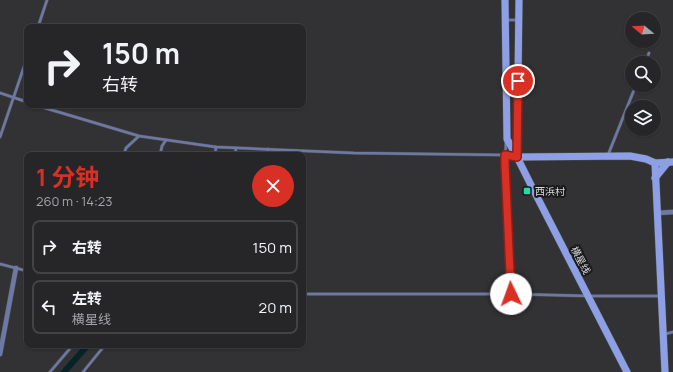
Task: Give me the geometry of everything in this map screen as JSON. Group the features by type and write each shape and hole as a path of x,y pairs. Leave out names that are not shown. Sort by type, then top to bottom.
{"street":[{"path":"505,0 506,139"},
{"name":"横星线","path":"517,157 519,0"},
{"name":"横星线","path":"506,139 517,157 627,372"},
{"path":"517,157 630,156 646,159 655,163 670,162"},
{"path":"655,178 670,162"},
{"path":"655,163 666,372"},
{"path":"657,213 673,212"},
{"path":"0,354 16,268"}],"lane":[{"path":"39,24 47,0"},
{"path":"505,20 518,20"},
{"path":"0,137 24,67"},
{"path":"607,157 633,92"},
{"path":"0,93 24,101"},
{"path":"45,108 139,136 216,147 505,155 517,157"},
{"path":"125,152 126,148 139,136"},
{"path":"506,139 505,172 511,294"},
{"path":"161,152 162,146 166,140"},
{"path":"215,152 216,147"},
{"path":"235,152 236,148"},
{"path":"0,264 24,270"},
{"path":"306,294 661,296"},
{"path":"664,334 673,332"},
{"path":"50,372 70,348"},
{"path":"83,372 103,348"}],"waterway":[{"path":"64,372 85,348"}],"place":[{"name":"西浜村","path":"527,191"}],"route":[{"path":"511,294 505,155 517,157 518,81"}]}
